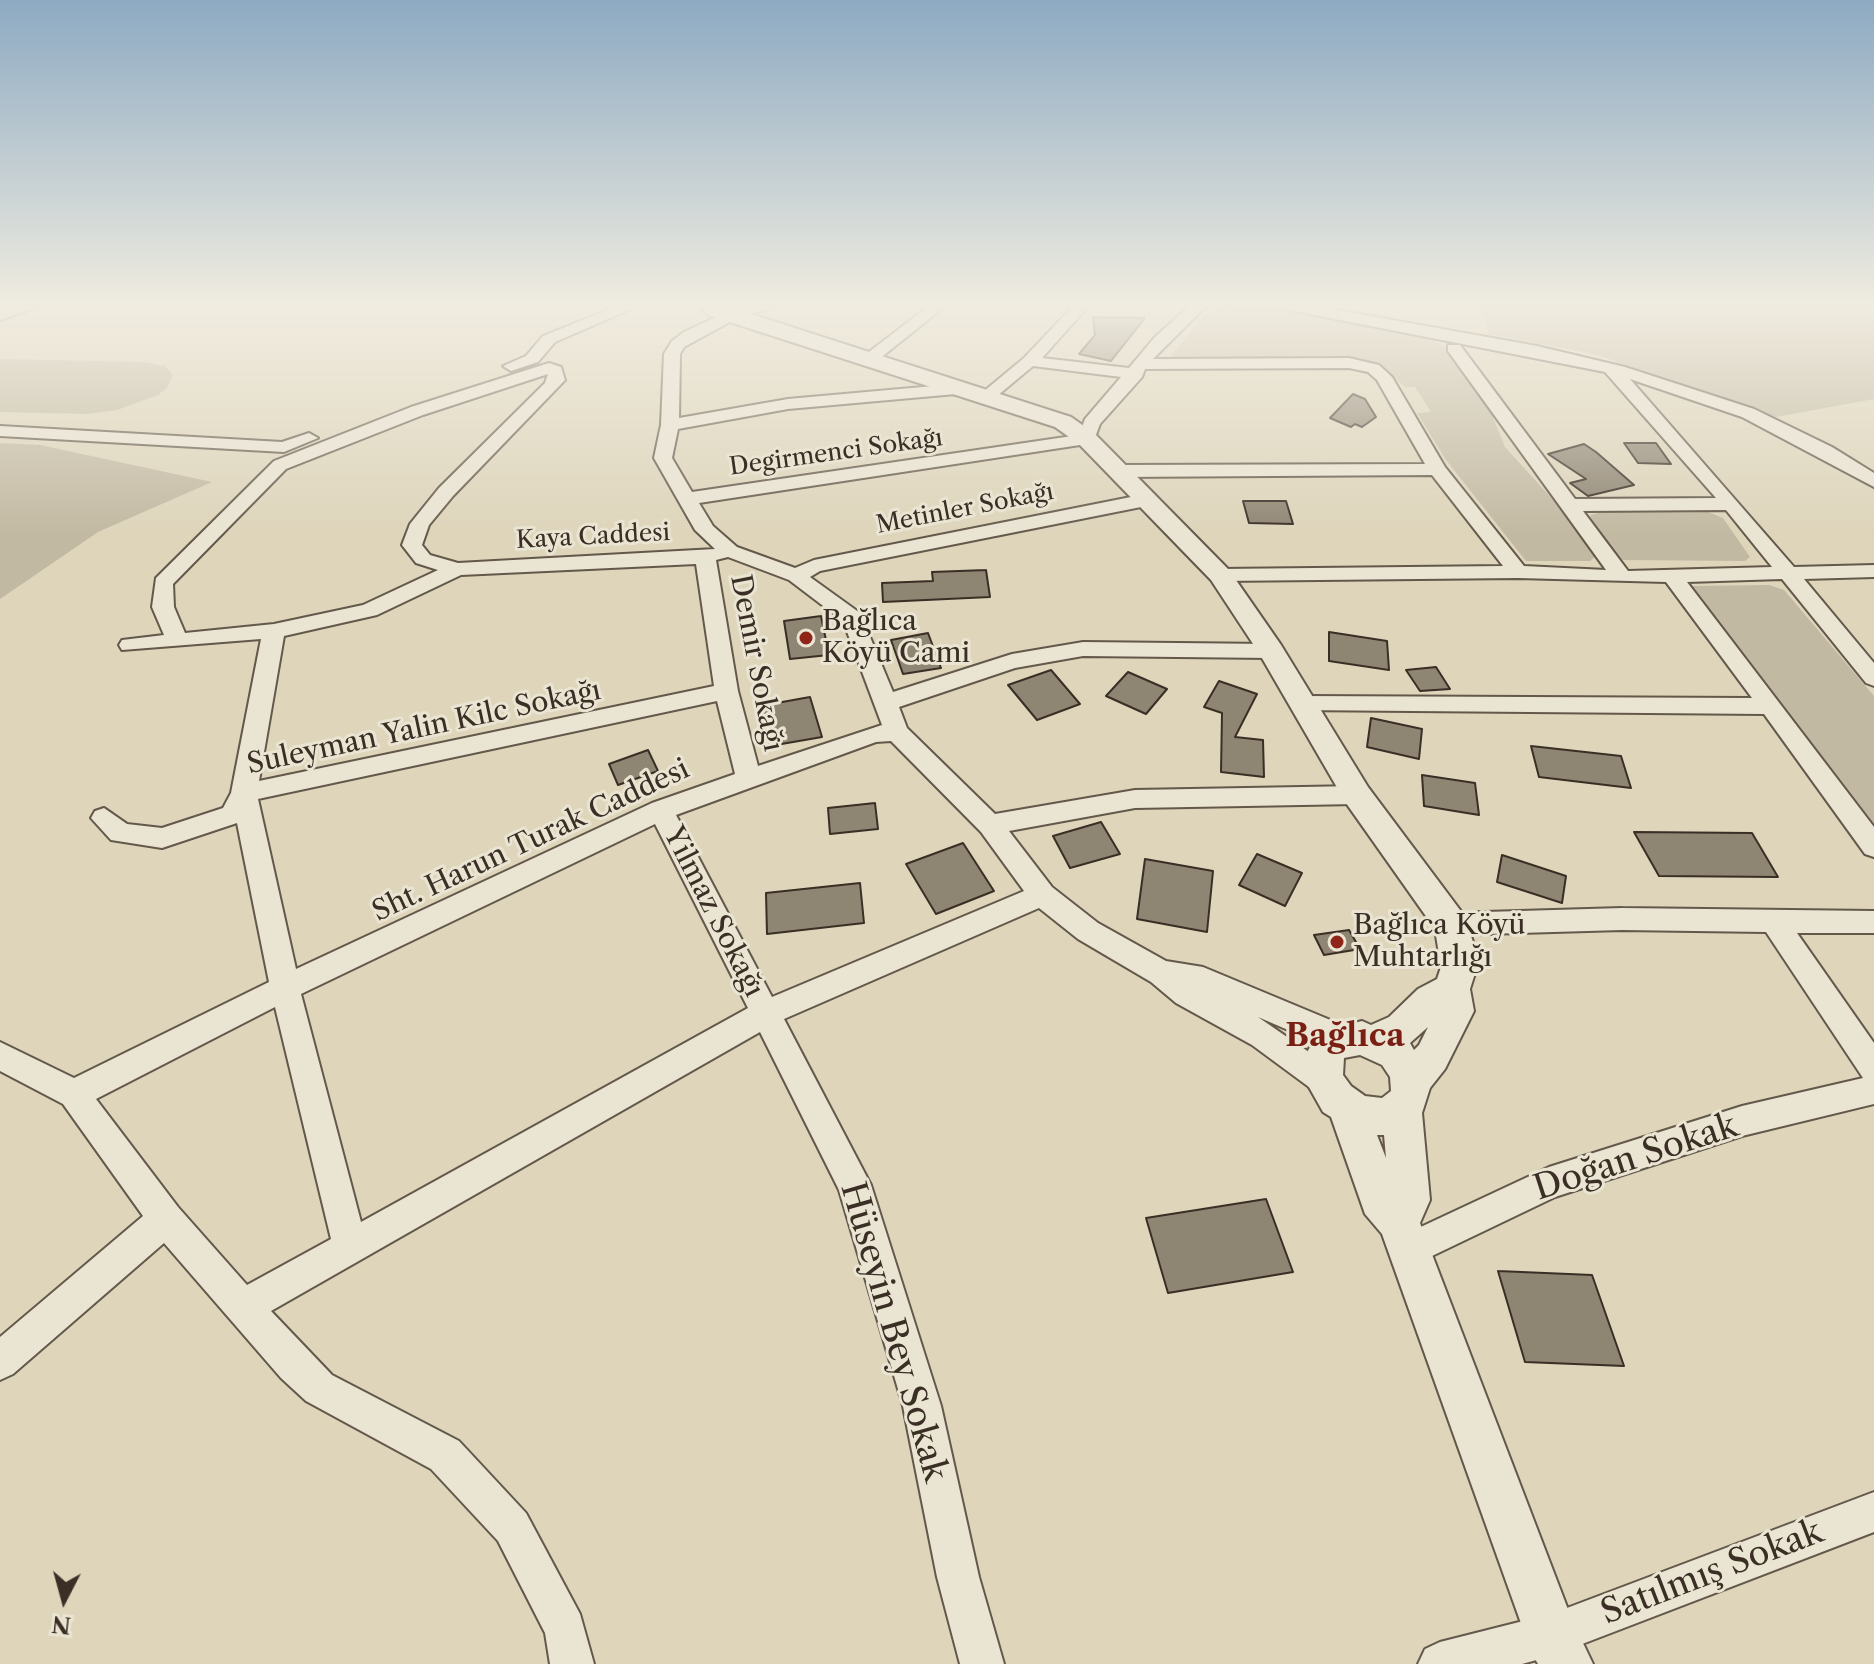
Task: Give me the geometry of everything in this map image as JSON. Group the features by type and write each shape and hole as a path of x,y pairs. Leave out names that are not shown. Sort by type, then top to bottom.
{"street":[{"path":"0,431 284,447 471,381"},
{"path":"177,640 163,607 163,583 280,465 417,411 506,381"},
{"path":"457,569 423,559 412,545 420,524 446,492 556,381"},
{"path":"671,381 670,425 663,458 705,530 730,551 796,576 852,618 883,704 897,732 990,825 1042,895 1100,939 1161,973 1186,994 1263,1035 1335,1093 1382,1117 1406,1096 1448,1031 1456,1011 1452,989 1459,967 1451,924 1357,795 1271,651 1220,575 1087,439 1063,422 929,381"},
{"path":"985,397 1005,381"},
{"path":"1087,439 1091,423 1129,381"},
{"path":"1386,381 1437,469 1518,572"},
{"path":"1478,381 1622,577"},
{"path":"1622,381 1731,504 1874,678"},
{"path":"1650,381 1748,413 1865,468 1874,481"},
{"path":"670,425 802,402 956,389"},
{"name":"Degirmenci Sokağı","path":"686,499 1087,439"},
{"path":"1118,471 1437,469"},
{"name":"Metinler Sokağı","path":"796,576 814,566 1146,500"},
{"path":"1570,505 1731,504"},
{"name":"Kaya Caddesi","path":"457,569 705,557 730,551"},
{"name":"Demir Sokağı","path":"705,557 726,691 749,779"},
{"path":"130,645 274,631 369,610 457,569"},
{"path":"1220,575 1518,572 1622,577 1874,571"},
{"path":"1671,575 1874,847"},
{"path":"274,631 244,793 285,988 350,1247"},
{"path":"883,704 1012,661 1083,649 1271,651"},
{"name":"Suleyman Yalin Kilc Sokağı","path":"104,818 120,833 162,838 232,815 244,793 726,691"},
{"path":"1303,704 1771,706"},
{"name":"Sht. Harun Turak Caddesi","path":"74,1094 285,988 661,810 874,734 897,732"},
{"path":"990,825 1135,799 1357,795"},
{"name":"Yilmaz Sokağı","path":"661,810 764,1014"},
{"path":"243,1307 764,1014 1042,895"},
{"path":"1451,924 1622,919 1874,922"},
{"path":"1774,921 1874,1069"},
{"path":"1161,973 1193,976 1357,1040 1403,1062 1409,1200 1403,1236"},
{"path":"1440,1664 1558,1649 1403,1236 1380,1199 1335,1093 1321,1069 1326,1051 1402,1029 1431,1000 1452,989"},
{"name":"Hüseyin Bey Sokak","path":"764,1014 854,1185 922,1406 958,1577 982,1664"},
{"path":"0,1056 74,1094 166,1219 319,1388 445,1455 512,1527 565,1629 572,1664"},
{"name":"Doğan Sokak","path":"1403,1236 1549,1183 1742,1121 1874,1090"},
{"path":"0,1361 166,1219"},
{"name":"Satılmış Sokak","path":"1558,1649 1874,1512"}],"shaded area":[{"path":"0,381 170,381 158,395 117,410 87,414 0,412"},
{"path":"1398,381 1469,381 1492,415 1505,447 1556,503 1596,556 1590,561 1526,561 1446,460 1417,413 1431,412 1415,387 1405,387"},
{"path":"1671,381 1874,381 1874,399 1776,417"},
{"path":"0,443 40,445 212,482 98,532 0,599"},
{"path":"1701,509 1723,518 1750,557 1745,561 1623,560 1615,555 1589,520 1591,515 1606,511"},
{"path":"1769,585 1784,590 1874,696 1874,831 1691,590 1692,586"}],"building":[{"path":"1353,394 1365,399 1376,417 1362,427 1355,424 1351,427 1330,418"},
{"path":"1624,443 1656,443 1671,464 1638,463"},
{"path":"1584,444 1634,485 1588,496 1570,483 1586,479 1548,454"},
{"path":"1243,501 1286,501 1293,524 1249,523"},
{"path":"986,570 990,597 883,602 882,583 933,581 932,572"},
{"name":"Bağlıca Köyü Cami","path":"821,616 829,655 790,659 784,621"},
{"path":"1329,632 1387,641 1389,670 1329,661"},
{"path":"928,633 941,668 903,674 891,640"},
{"path":"1436,667 1450,689 1420,691 1406,670"},
{"path":"1051,670 1080,704 1037,720 1008,685"},
{"path":"1128,672 1167,689 1146,714 1106,696"},
{"path":"1219,681 1257,694 1235,737 1263,740 1264,777 1221,772 1222,713 1204,707"},
{"path":"810,697 822,737 770,746 760,706"},
{"path":"1371,718 1422,729 1419,759 1367,747"},
{"path":"1531,746 1621,756 1631,788 1539,777"},
{"path":"648,750 658,771 618,785 609,764"},
{"path":"1422,775 1475,783 1479,815 1424,806"},
{"path":"875,803 878,829 830,834 828,808"},
{"path":"1101,822 1120,854 1070,868 1053,836"},
{"path":"1634,832 1752,833 1778,877 1659,876"},
{"path":"963,843 994,891 936,914 906,864"},
{"path":"1257,854 1302,873 1285,906 1239,885"},
{"path":"1502,855 1566,876 1562,903 1497,882"},
{"path":"1145,859 1213,871 1207,932 1137,919"},
{"path":"860,883 864,923 767,934 766,893"},
{"name":"Bağlıca Köyü Muhtarlığı","path":"1349,930 1360,949 1324,955 1314,935"},
{"path":"1266,1199 1293,1272 1168,1293 1146,1218"},
{"path":"1498,1271 1592,1275 1624,1366 1525,1362"}],"place":[{"name":"Bağlıca Köyü Cami","path":"806,638"},
{"name":"Bağlıca Köyü Muhtarlığı","path":"1337,942"}],"district":[{"name":"Bağlıca","path":"1345,1037"}]}
